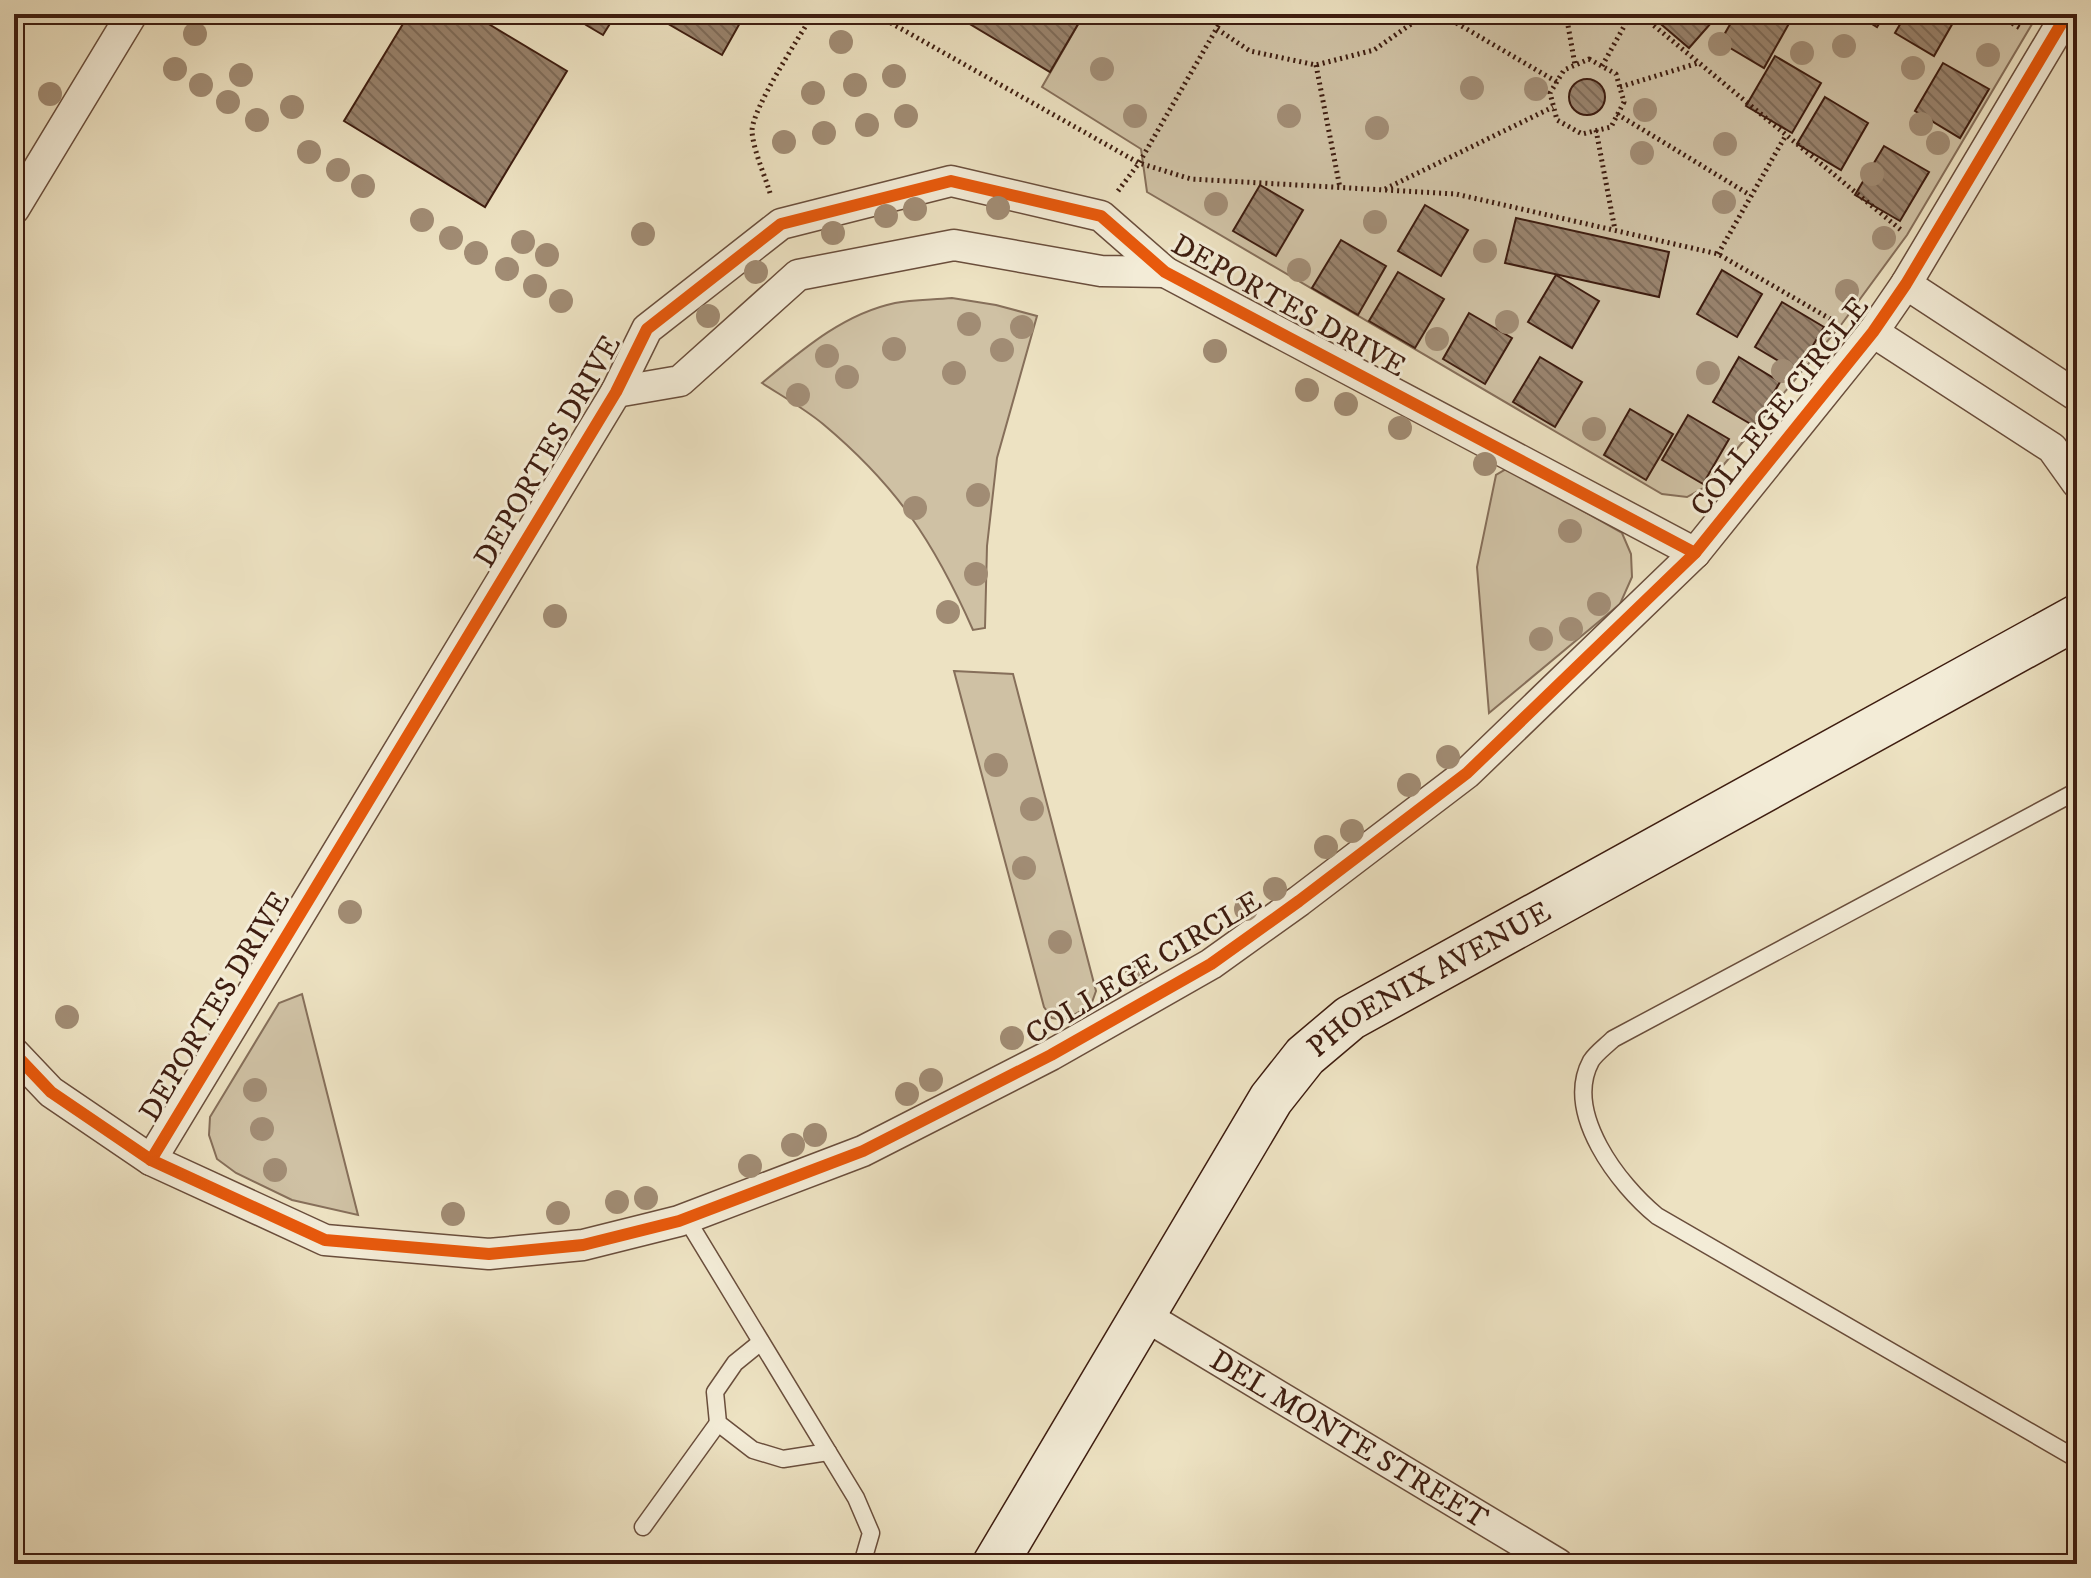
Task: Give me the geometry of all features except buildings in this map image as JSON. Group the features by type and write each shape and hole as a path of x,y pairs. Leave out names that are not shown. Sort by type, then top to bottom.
{"street":[{"path":"14,209 132,14"},
{"name":"COLLEGE CIRCLE","path":"14,1053 51,1092 151,1160 325,1240 489,1254 583,1245 686,1218 863,1151 1045,1059 1211,964 1467,773 1695,553 1873,332 1906,284 2067,14"},
{"name":"DEPORTES DRIVE","path":"151,1160 616,392 647,329 781,224 951,181 1101,216 1165,272 1695,553"},
{"name":"DEPORTES DRIVE","path":"616,392 680,381 798,275 954,245 1101,271 1165,272"},
{"path":"1906,284 2077,396"},
{"path":"1873,332 2052,448 2077,483"},
{"name":"PHOENIX AVENUE","path":"995,1564 1271,1099 1305,1056 1350,1018 2077,617"},
{"path":"14,1069 51,1092"},
{"name":"DEL MONTE STREET","path":"1142,1314 1558,1564"}],"lane":[{"path":"2077,791 1613,1039 1592,1061 1583,1096 1588,1119 1607,1159 1639,1201 1657,1216 2077,1459"},
{"path":"686,1218 856,1498 871,1533 862,1564"},
{"path":"643,1527 718,1423 715,1392 735,1363 761,1342"},
{"path":"718,1423 753,1450 783,1459 828,1452"}],"path":[{"path":"781,224 756,152 752,129 762,104 813,14"},
{"path":"875,14 1139,163 1191,179 1456,194 1615,230 1718,254 1841,325"},
{"path":"1101,216 1139,163 1225,14"},
{"path":"1217,29 1250,51 1316,65 1374,50 1414,22 1420,14"},
{"path":"1441,14 1557,82"},
{"path":"1566,14 1575,65"},
{"path":"1602,66 1631,14"},
{"path":"1640,14 1907,235"},
{"path":"1589,59 1616,74 1624,102 1611,127 1582,134 1557,120 1550,93 1557,82 1564,70 1589,59"},
{"path":"1620,87 1699,63"},
{"path":"1316,65 1340,188"},
{"path":"1384,190 1553,107"},
{"path":"1617,114 1750,195"},
{"path":"1596,130 1615,230"},
{"path":"1718,254 1786,135"}],"shaded area":[{"path":"1084,14 2038,14 1907,235 1841,325 1705,487 1687,497 1662,494 1147,192 1141,149 1042,87"},
{"path":"952,298 1037,316 997,458 987,546 985,628 973,630 944,569 893,493 823,424 762,383 824,335 858,316 902,302"},
{"path":"1508,468 1622,533 1631,554 1632,577 1620,604 1489,713 1477,567 1496,475"},
{"path":"954,671 1013,674 1096,991 1091,1005 1065,1020 1052,1018 1044,1007"},
{"path":"302,994 358,1215 292,1200 236,1173 217,1159 209,1135 210,1117 279,1003"}],"cycle path":[{"path":"14,1053 51,1092 151,1160 325,1240 489,1254 583,1245 679,1221 863,1151 1051,1055 1211,964 1467,773 1695,553 1873,332 1906,284 2067,14"},
{"path":"151,1160 616,392 647,329 781,224 951,181 1101,216 1165,272 1695,553"}]}
